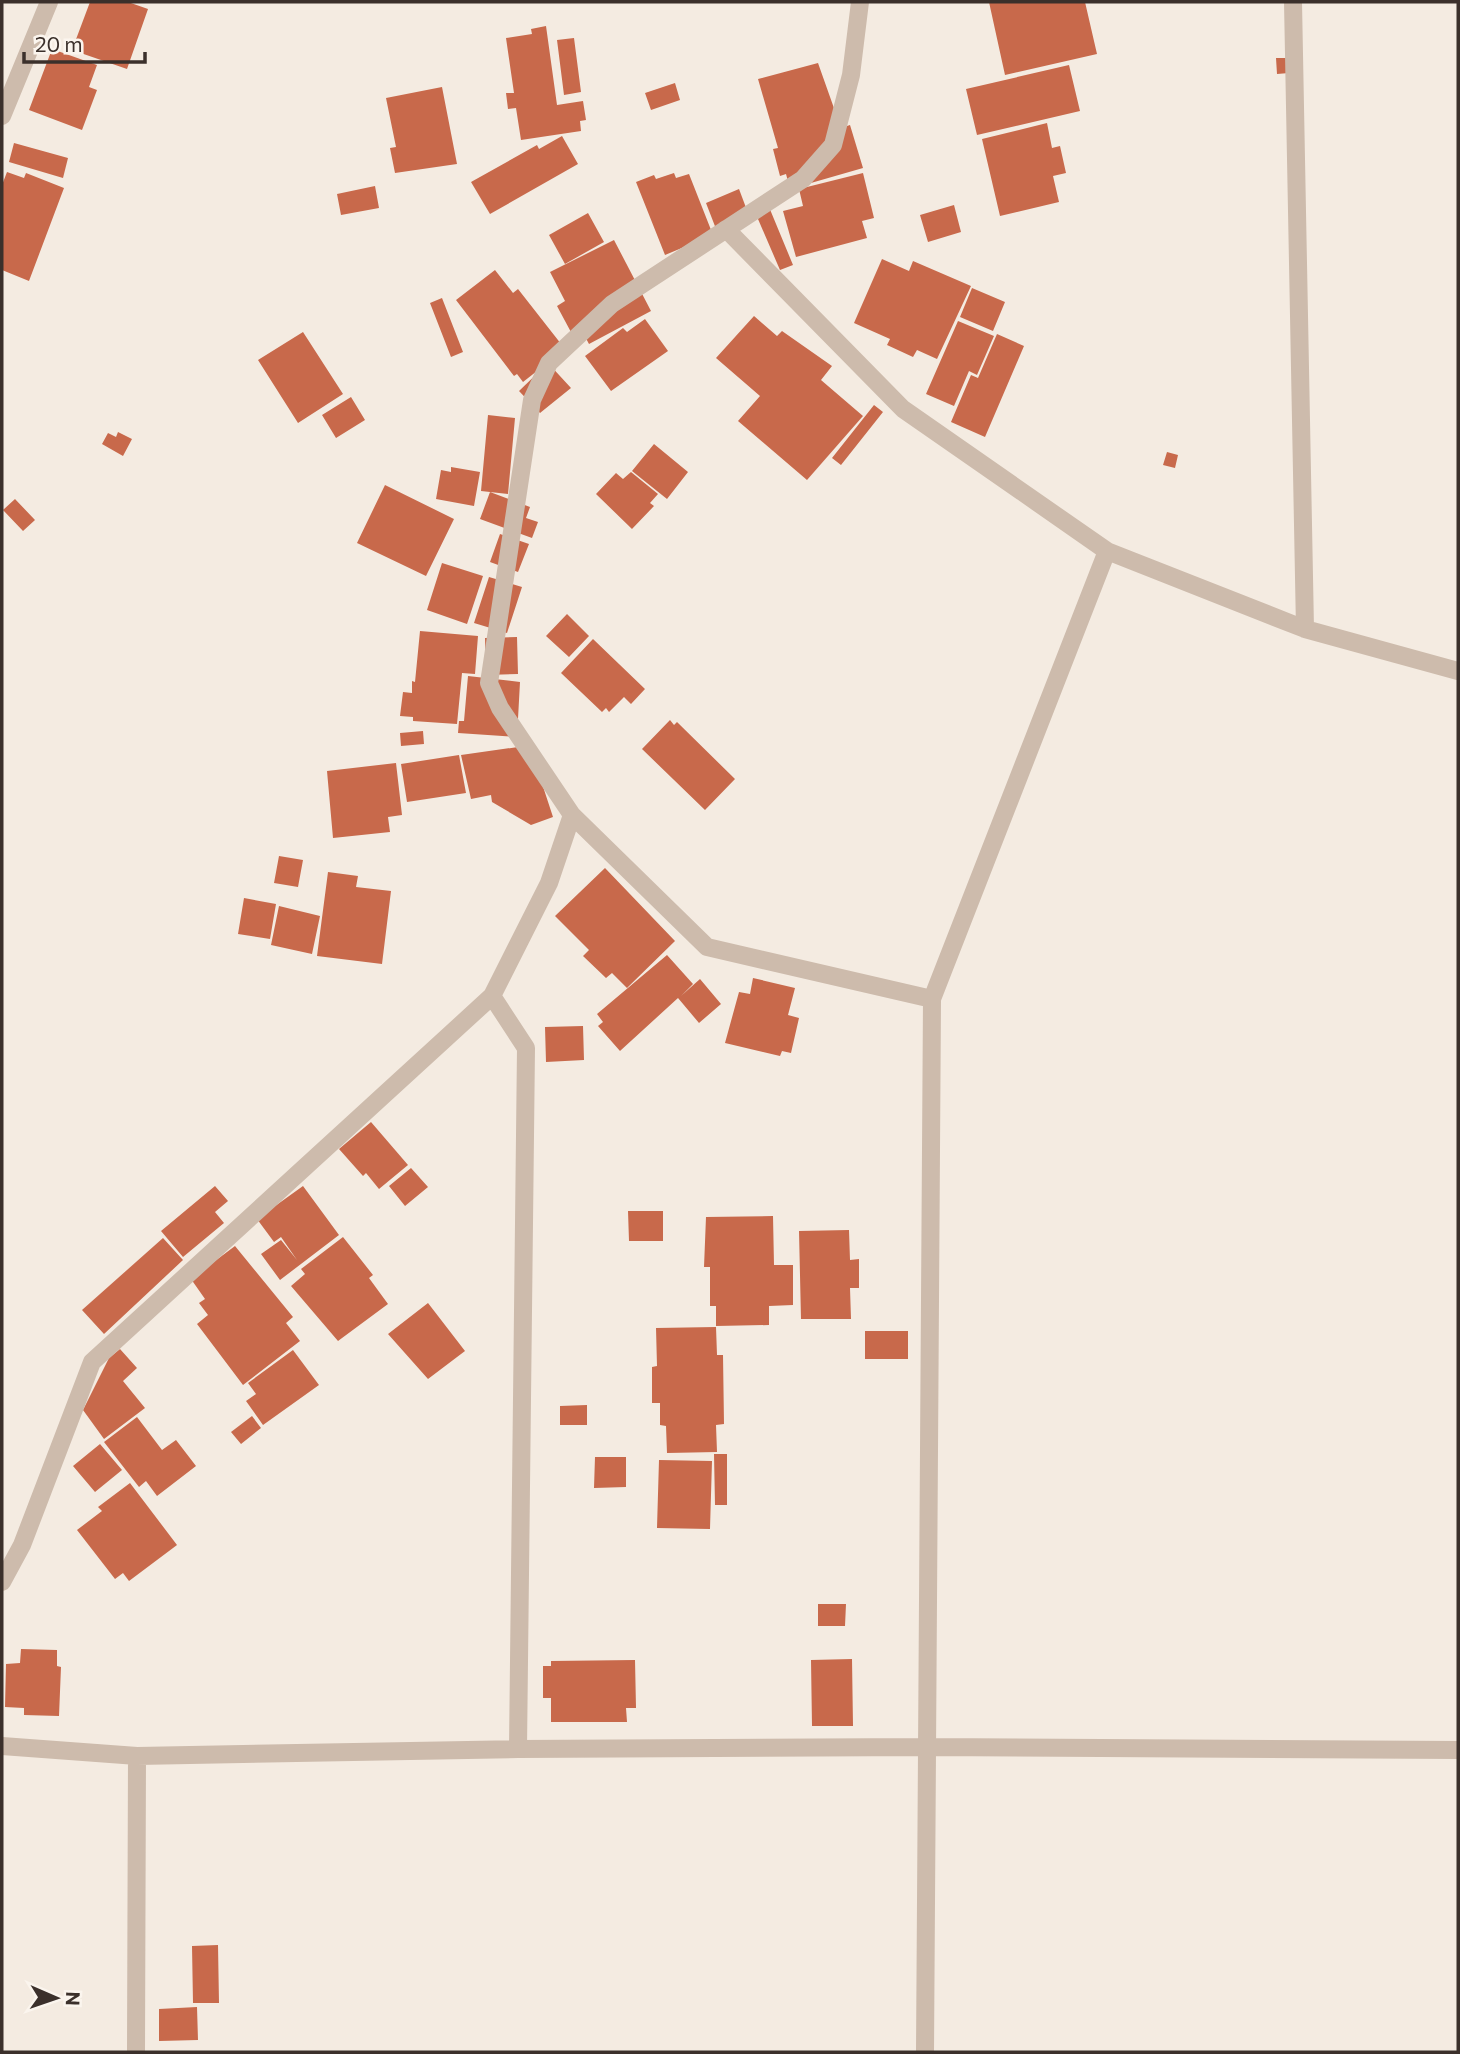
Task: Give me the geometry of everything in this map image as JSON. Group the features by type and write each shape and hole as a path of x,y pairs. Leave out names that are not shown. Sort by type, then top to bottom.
{"street":[{"path":"2,116 49,2"},
{"path":"860,2 850,75 833,145 803,180 612,304 549,363 532,400 489,683 500,708 572,815 707,947 932,999"},
{"path":"1293,2 1305,629"},
{"path":"726,229 903,409 1107,551 1305,629 1458,671"},
{"path":"925,2052 932,999 1107,551"},
{"path":"2,1582 22,1545 92,1362 492,996 549,883 572,815"},
{"path":"492,996 526,1048 518,1749"},
{"path":"2,1746 137,1756 518,1749 926,1747 1458,1750"},
{"path":"136,2052 137,1756"}],"building":[{"path":"90,2 128,2 148,9 127,69 72,50"},
{"path":"989,2 1085,2 1097,54 1005,75"},
{"path":"546,26 557,105 583,101 586,120 580,121 581,131 521,140 516,108 508,109 506,93 514,93 506,38 532,34 531,29"},
{"path":"574,38 581,92 564,95 557,40"},
{"path":"52,49 97,65 89,87 97,90 82,130 29,110"},
{"path":"1276,58 1288,58 1289,73 1277,74"},
{"path":"818,63 841,128 850,125 863,168 790,189 786,174 780,176 773,149 778,148 758,79"},
{"path":"1069,65 1080,111 977,135 966,89"},
{"path":"675,83 680,100 651,110 645,93"},
{"path":"442,87 457,164 395,173 390,148 396,147 386,98"},
{"path":"1047,123 1052,148 1060,146 1066,173 1053,176 1059,202 1000,216 982,139"},
{"path":"562,136 578,164 490,214 471,182 537,145 539,149"},
{"path":"14,143 68,158 63,178 9,162"},
{"path":"7,172 24,178 26,173 64,188 29,281 2,270 2,185"},
{"path":"674,173 676,178 689,174 713,235 665,255 636,182 654,175 656,179"},
{"path":"863,173 874,218 862,221 867,238 796,257 783,211 803,206 799,189"},
{"path":"375,186 379,208 341,215 337,194"},
{"path":"739,189 751,221 718,234 706,203"},
{"path":"954,205 961,232 928,242 920,215"},
{"path":"769,207 793,265 780,270 755,212"},
{"path":"588,213 604,242 565,264 549,235"},
{"path":"614,240 651,311 589,344 581,329 572,334 557,306 565,301 550,272"},
{"path":"882,259 909,271 913,261 971,286 937,359 917,350 913,357 887,345 890,339 854,323"},
{"path":"495,270 513,293 518,289 565,349 523,382 517,374 514,376 456,300"},
{"path":"972,288 1005,302 993,331 960,317"},
{"path":"442,298 463,352 451,357 430,303"},
{"path":"754,316 777,336 782,331 832,366 821,380 863,416 807,480 738,421 760,396 716,358"},
{"path":"645,319 668,351 611,391 585,356 623,328 627,332"},
{"path":"958,321 994,336 977,375 969,371 954,406 926,394"},
{"path":"303,332 343,394 298,423 258,360"},
{"path":"997,334 1024,346 985,437 951,422 971,375 978,378"},
{"path":"548,363 571,388 540,413 519,391"},
{"path":"351,397 365,420 336,438 322,415"},
{"path":"874,405 883,412 841,465 832,458"},
{"path":"488,415 515,418 508,494 481,491"},
{"path":"118,432 132,439 123,456 102,444 108,433 116,437"},
{"path":"654,444 688,472 667,499 632,471"},
{"path":"1167,452 1178,455 1175,468 1163,465"},
{"path":"451,467 480,472 474,506 436,499 441,470 451,472"},
{"path":"631,472 658,494 650,503 654,506 632,529 596,494 616,473 623,479"},
{"path":"385,485 454,519 426,576 357,543"},
{"path":"490,492 530,507 526,518 538,522 532,538 480,519"},
{"path":"15,499 35,520 23,531 3,510"},
{"path":"500,534 529,544 518,572 490,562"},
{"path":"442,563 483,576 467,624 427,610"},
{"path":"489,577 522,587 507,633 474,623"},
{"path":"567,614 589,636 569,657 546,636"},
{"path":"420,631 478,636 475,674 462,673 457,724 413,721 413,717 400,716 403,692 412,693 412,681 415,682"},
{"path":"517,637 518,674 486,675 485,638"},
{"path":"593,639 645,689 631,704 624,697 609,712 606,708 602,712 561,673"},
{"path":"468,676 520,682 517,737 458,733 459,721 464,721"},
{"path":"670,720 674,725 677,722 735,779 705,810 642,749"},
{"path":"423,731 424,744 401,746 400,733"},
{"path":"525,746 531,750 553,817 531,825 492,802 491,795 471,799 461,755"},
{"path":"459,755 466,793 407,802 401,764"},
{"path":"396,763 402,815 388,817 390,832 333,838 327,771"},
{"path":"279,856 303,860 298,887 274,883"},
{"path":"605,868 675,941 627,988 612,973 606,978 583,956 589,950 555,916"},
{"path":"328,872 358,876 356,887 391,891 382,964 317,956"},
{"path":"244,898 276,904 270,939 238,934"},
{"path":"279,906 320,916 312,954 271,945"},
{"path":"667,955 693,984 681,996 700,979 721,1004 699,1023 678,998 620,1051 598,1026 603,1022 597,1014"},
{"path":"753,978 795,988 788,1015 799,1018 791,1053 782,1051 780,1056 725,1043 739,992 750,994"},
{"path":"583,1026 584,1060 546,1062 545,1027"},
{"path":"371,1122 408,1165 379,1189 366,1173 363,1176 339,1149"},
{"path":"411,1168 428,1187 405,1206 389,1186"},
{"path":"215,1186 228,1201 215,1212 224,1223 183,1257 161,1231"},
{"path":"303,1186 339,1235 280,1280 261,1254 281,1240 297,1260 281,1237 274,1242 257,1219"},
{"path":"628,1211 663,1211 663,1241 629,1241"},
{"path":"773,1216 774,1265 793,1265 793,1305 769,1306 769,1325 716,1326 716,1306 710,1306 710,1267 704,1267 706,1217"},
{"path":"849,1230 850,1260 859,1259 859,1288 850,1288 851,1319 801,1319 799,1231"},
{"path":"343,1237 373,1275 369,1278 388,1304 338,1341 291,1286 305,1274 301,1269"},
{"path":"163,1238 183,1260 104,1334 82,1310"},
{"path":"235,1246 293,1317 286,1323 300,1341 243,1385 197,1324 208,1315 199,1303 205,1299 191,1279"},
{"path":"428,1303 465,1351 428,1379 388,1334"},
{"path":"716,1327 717,1355 723,1355 724,1424 716,1425 717,1452 667,1453 666,1426 660,1425 660,1403 652,1403 652,1367 657,1366 656,1328"},
{"path":"865,1331 908,1331 908,1359 865,1359"},
{"path":"120,1349 137,1368 123,1381 145,1408 104,1439 83,1410 109,1358"},
{"path":"293,1350 319,1385 263,1425 246,1401 256,1394 248,1383"},
{"path":"587,1405 587,1425 560,1425 560,1406"},
{"path":"252,1416 261,1428 241,1444 231,1432"},
{"path":"137,1417 162,1450 176,1440 196,1466 157,1496 146,1481 139,1487 104,1442"},
{"path":"100,1444 122,1470 95,1492 73,1466"},
{"path":"714,1454 727,1454 727,1505 715,1505"},
{"path":"595,1457 626,1457 626,1487 594,1488"},
{"path":"659,1460 712,1461 710,1529 657,1528"},
{"path":"130,1483 177,1545 129,1581 123,1573 115,1579 77,1530 102,1511 98,1507"},
{"path":"818,1604 846,1604 845,1626 818,1626"},
{"path":"21,1649 57,1650 57,1666 61,1667 59,1716 24,1715 24,1708 5,1707 6,1664 20,1663"},
{"path":"852,1659 853,1726 812,1726 811,1660"},
{"path":"635,1660 636,1708 626,1708 627,1722 551,1722 551,1698 543,1698 543,1666 551,1666 551,1661"},
{"path":"218,1945 219,2003 193,2003 192,1946"},
{"path":"197,2007 198,2040 159,2041 159,2009"}]}
